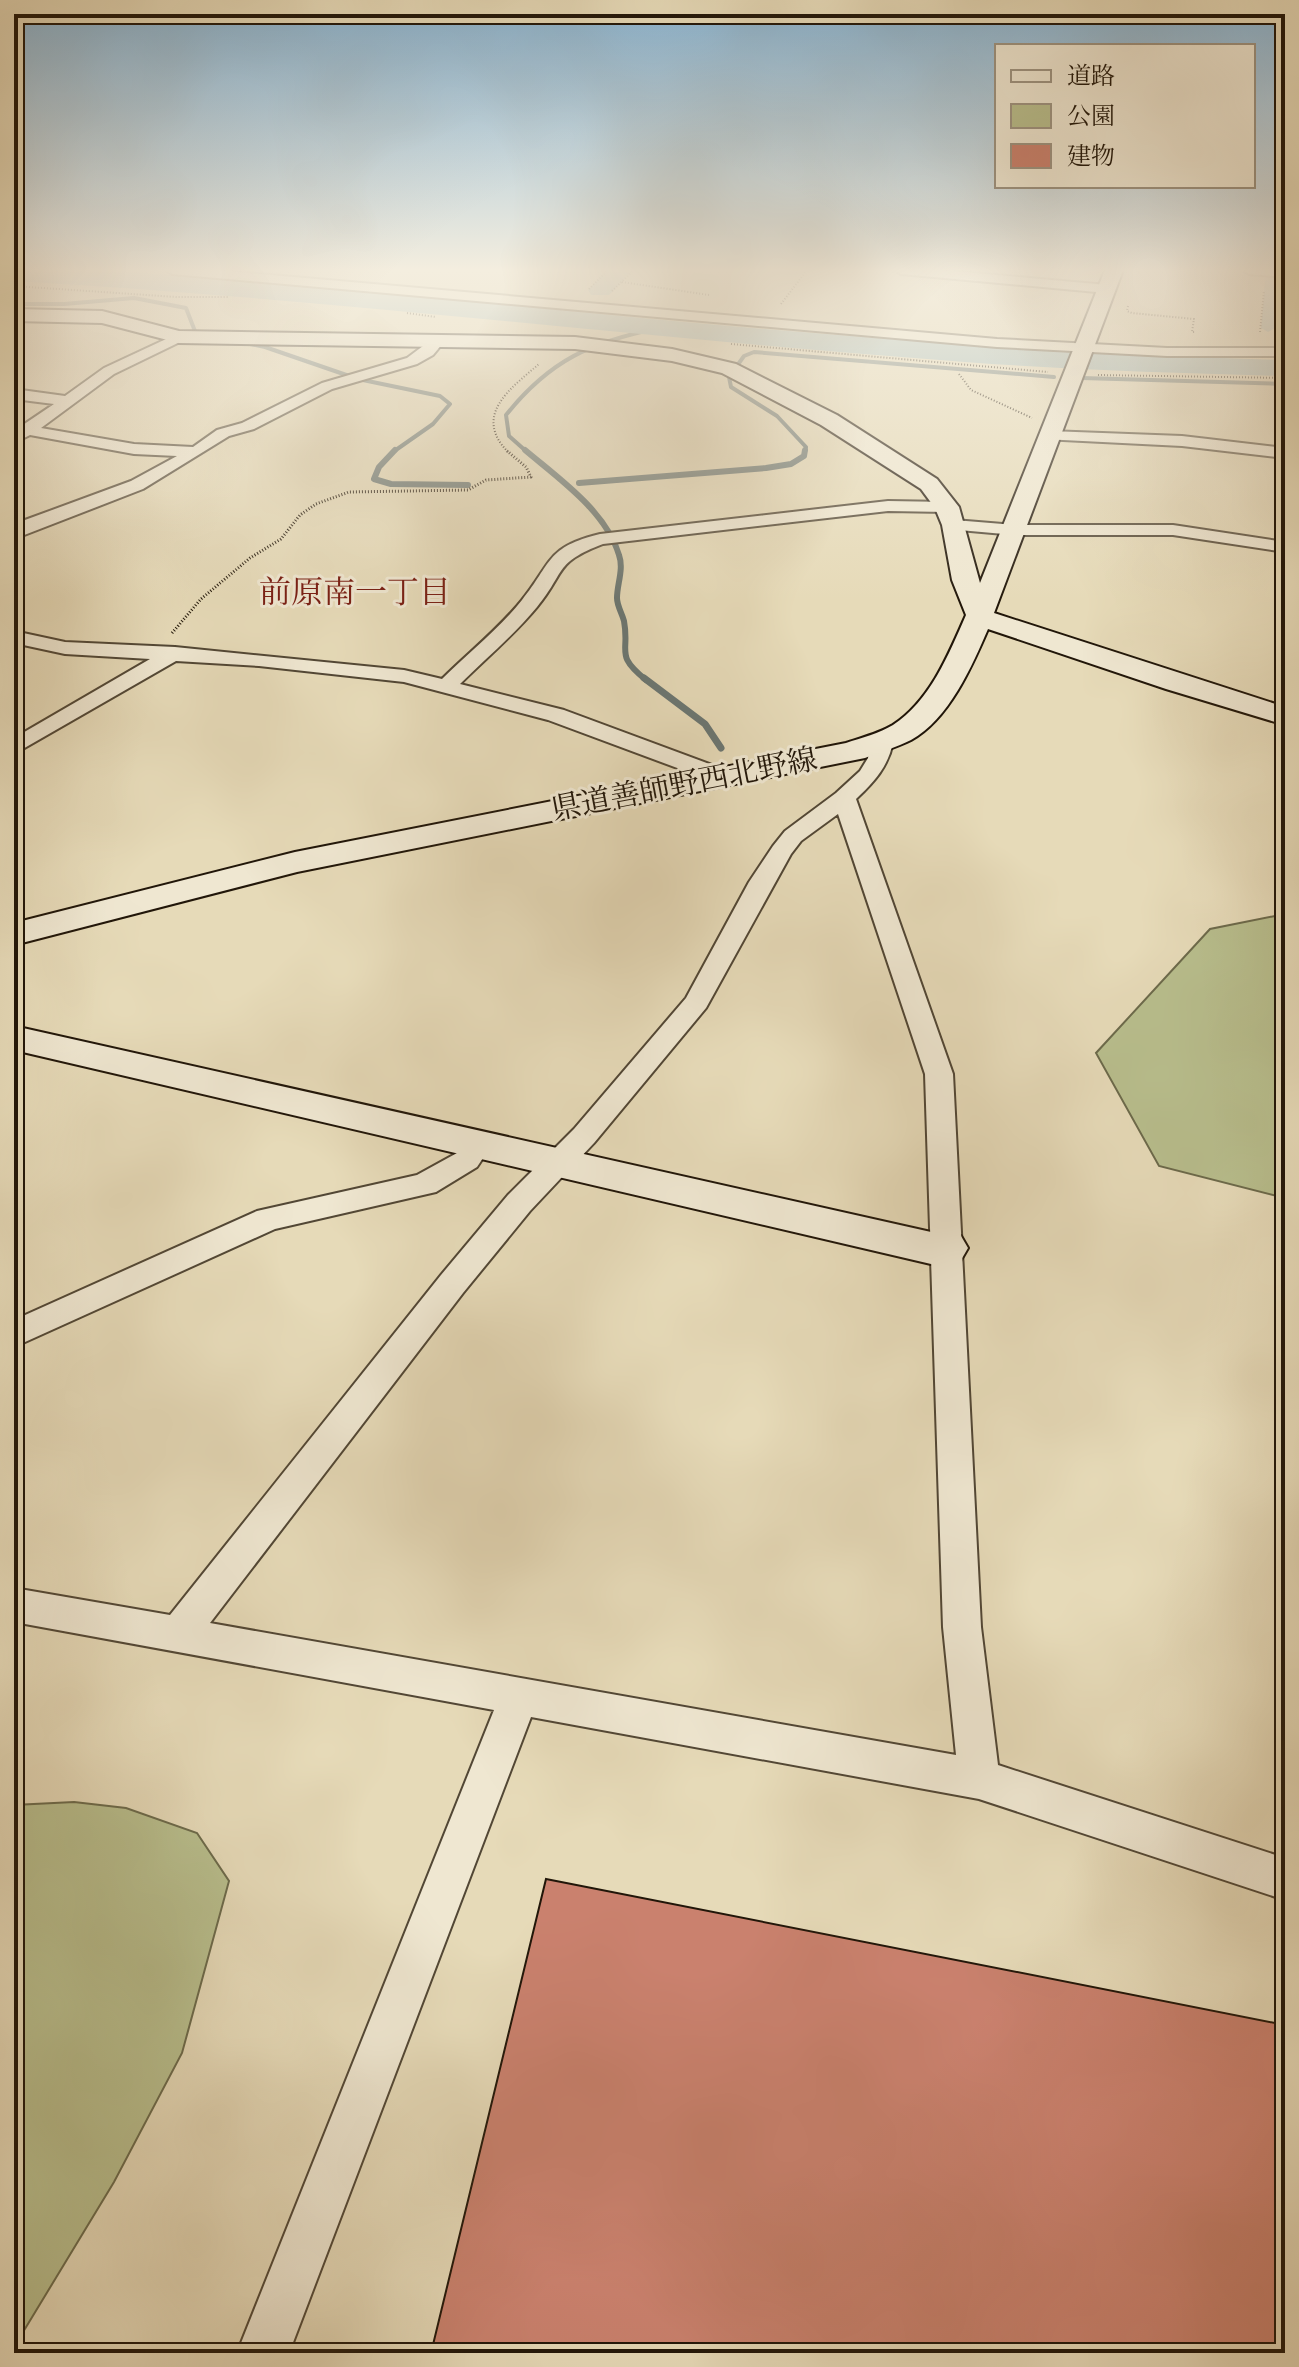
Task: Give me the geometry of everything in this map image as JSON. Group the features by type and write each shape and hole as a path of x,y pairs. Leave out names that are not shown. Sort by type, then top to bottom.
{"main road":[{"path":"755,380 829,420 907,467 929,484 951,516 965,580 980,617 1285,716"},
{"name":"県道善師野西北野線","path":"14,934 295,862 728,776 882,742 909,727 935,701 980,617 1070,380"},
{"path":"14,1038 931,1248 946,1248"}],"street":[{"path":"21,434 97,380"},
{"path":"14,534 31,524 137,485 223,433 248,426 344,380"},
{"path":"14,394 70,401"},
{"path":"1051,429 1285,453"},
{"path":"21,434 134,449 196,452"},
{"path":"446,687 530,603 555,562 574,549 600,539 888,506 1015,530 1173,530 1285,547"},
{"path":"14,637 65,648 175,653 371,670 556,715 728,776"},
{"path":"14,747 175,653"},
{"path":"177,1636 452,1284 519,1203 561,1162 697,1002 761,882 793,836 844,798 868,775 879,758 882,742"},
{"path":"844,798 939,1074 962,1627 979,1779"},
{"path":"14,1334 268,1219 425,1184 467,1160 478,1143"},
{"path":"14,1605 979,1779 1285,1879"},
{"path":"263,2353 519,1696"}],"path":[{"path":"964,380 971,390 1051,429"}],"green space":[{"path":"1285,914 1285,1198 1159,1166 1096,1053 1210,929"},
{"path":"74,1802 126,1808 197,1833 229,1881 182,2053 114,2182 14,2347 14,1805"}],"building":[{"path":"546,1879 1285,2025 1285,2353 431,2353"}],"waterway":[{"path":"365,380 440,396 450,404 433,424 393,452"},
{"path":"527,452 509,436 506,415 539,380"},
{"path":"730,380 731,387 777,416 806,447 805,452"},
{"path":"1165,380 1285,384"},
{"path":"525,450 580,496 613,539 620,560 617,598 624,621 625,653 630,664 646,680"},
{"path":"579,483 766,468 791,464 804,456 805,450"},
{"path":"393,452 379,467 374,479 391,484 468,485"},
{"path":"644,678 705,724 721,748"}],"district":[{"name":"前原南一丁目","path":"355,592"}]}
